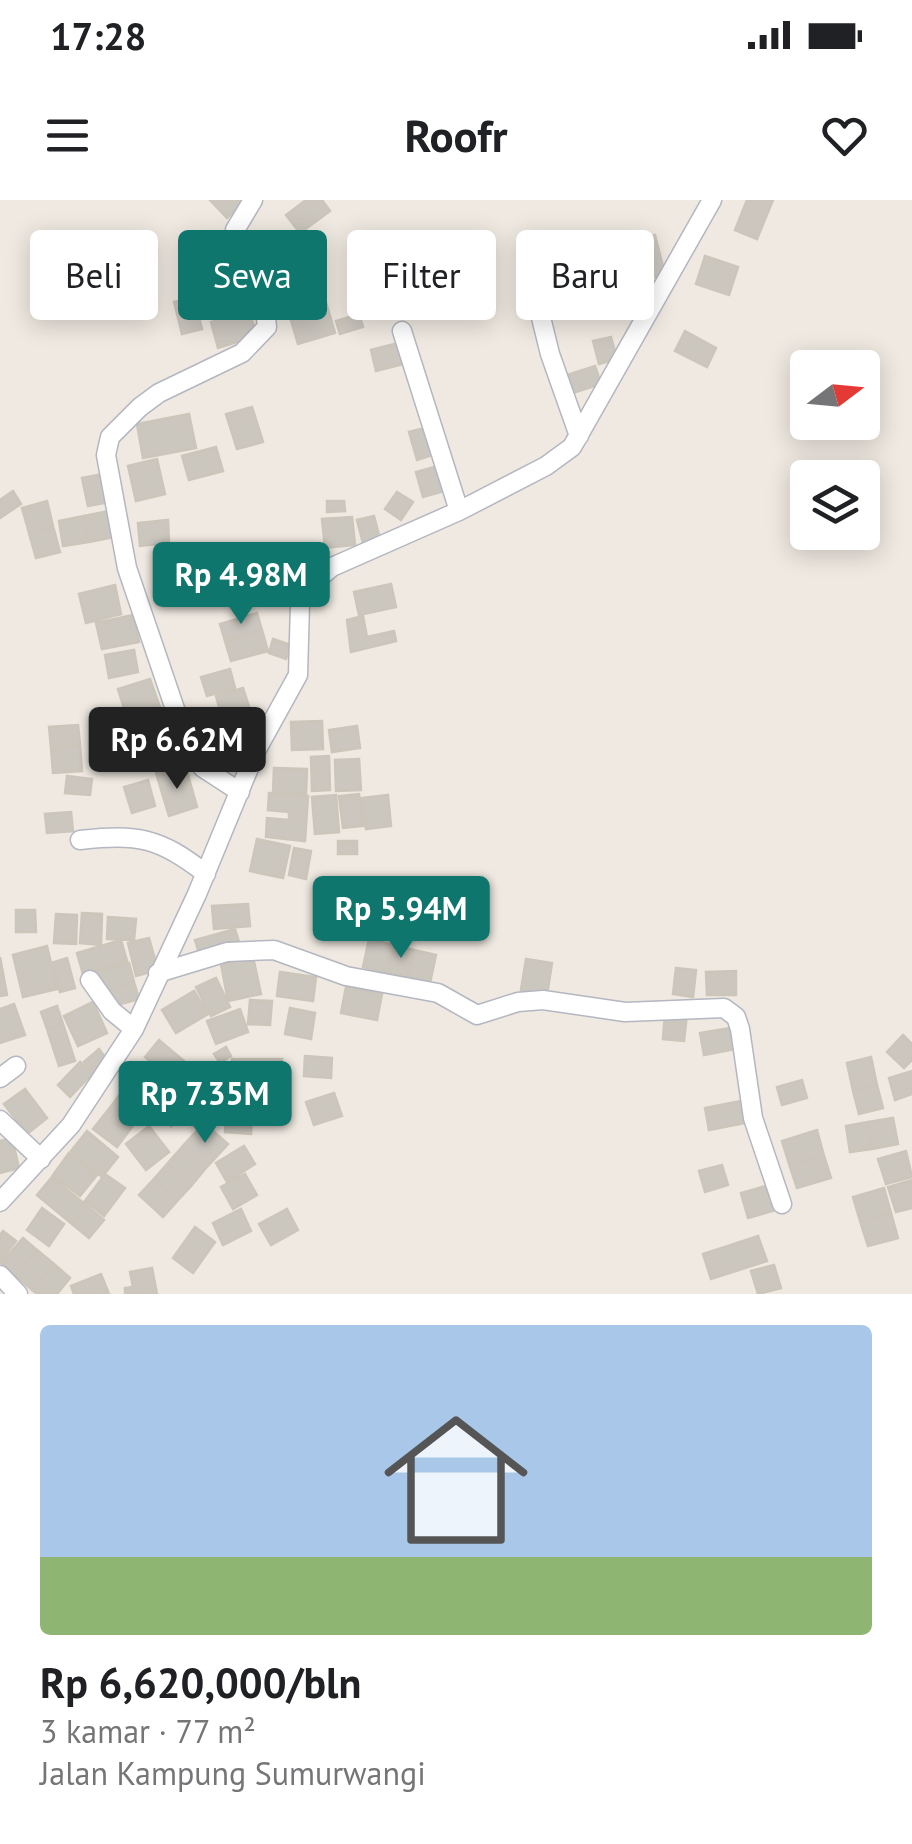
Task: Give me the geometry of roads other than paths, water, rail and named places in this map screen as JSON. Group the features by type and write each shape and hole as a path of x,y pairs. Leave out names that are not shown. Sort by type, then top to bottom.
{"street":[{"path":"240,792 204,768 189,750 127,568 106,455 110,437 159,392 242,353 267,327 254,271 237,246 234,230 253,200"},
{"path":"0,1202 95,1092 134,1029 206,874 256,751 298,675 300,603 312,584 332,567 390,538 459,511 562,456 580,436 712,200"},
{"path":"541,320 580,436"},
{"path":"402,332 459,511"},
{"path":"80,840 146,837 206,874"},
{"path":"158,973 227,952 274,950 346,976 438,993 477,1016 518,1002 543,1000 625,1012 724,1008 736,1017 740,1029 753,1118 782,1204"},
{"path":"90,980 112,1012 134,1029"},
{"path":"0,1078 16,1066"},
{"path":"0,1120 41,1159"},
{"path":"0,1275 18,1294"}]}
